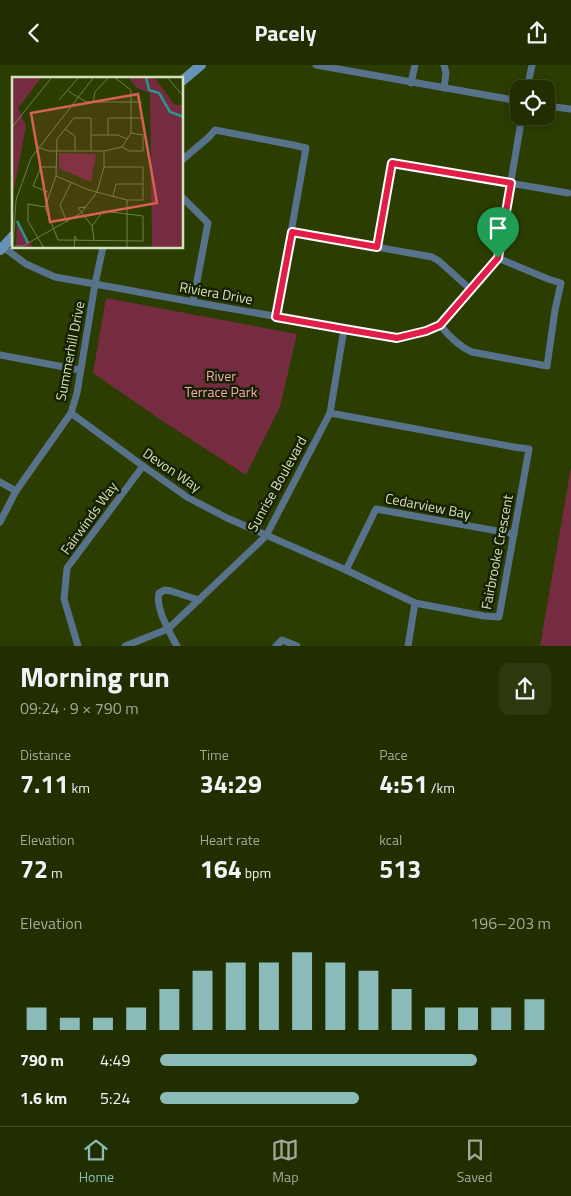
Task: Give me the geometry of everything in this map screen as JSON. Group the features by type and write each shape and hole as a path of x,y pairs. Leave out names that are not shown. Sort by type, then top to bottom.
{"main road":[{"path":"184,79 201,65"},
{"path":"1,248 12,237"}],"street":[{"path":"316,65 510,99"},
{"path":"411,83 415,65"},
{"path":"444,65 446,73 444,88"},
{"path":"528,80 532,65"},
{"path":"555,107 571,109"},
{"path":"498,258 561,283 547,366 469,350 440,325 498,258 521,125"},
{"path":"184,158 215,130 306,148 276,317"},
{"path":"377,247 392,163 568,193"},
{"path":"184,199 208,223 193,302"},
{"path":"292,232 432,257 470,289"},
{"name":"Riviera Drive","path":"1,248 26,264 55,277 344,329 397,338 426,331 440,325"},
{"name":"Summerhill Drive","path":"0,522 16,491 71,413 77,393 103,249"},
{"name":"Sunrise Boulevard","path":"125,646 168,629 266,536 330,413 344,329"},
{"path":"0,355 80,369"},
{"name":"Devon Way","path":"71,413 187,497 266,536"},
{"name":"Fairbrooke Crescent","path":"266,536 346,570 415,603 499,617 529,449 330,413"},
{"name":"Fairwinds Way","path":"78,646 64,599 67,568 143,466"},
{"path":"0,481 16,491"},
{"name":"Cedarview Bay","path":"346,570 376,509 514,534"},
{"path":"177,646 168,629 158,600 160,593 171,591 199,600"},
{"path":"408,646 415,603"},
{"path":"276,646 282,640 297,646"}],"green space":[{"name":"River Terrace Park","path":"106,298 297,334 280,407 246,475 93,373"},
{"path":"571,467 571,646 540,646"}],"route":[{"path":"392,163 511,183 498,258 440,325 426,331 394,337 276,317 292,232 377,247 392,163"}]}
